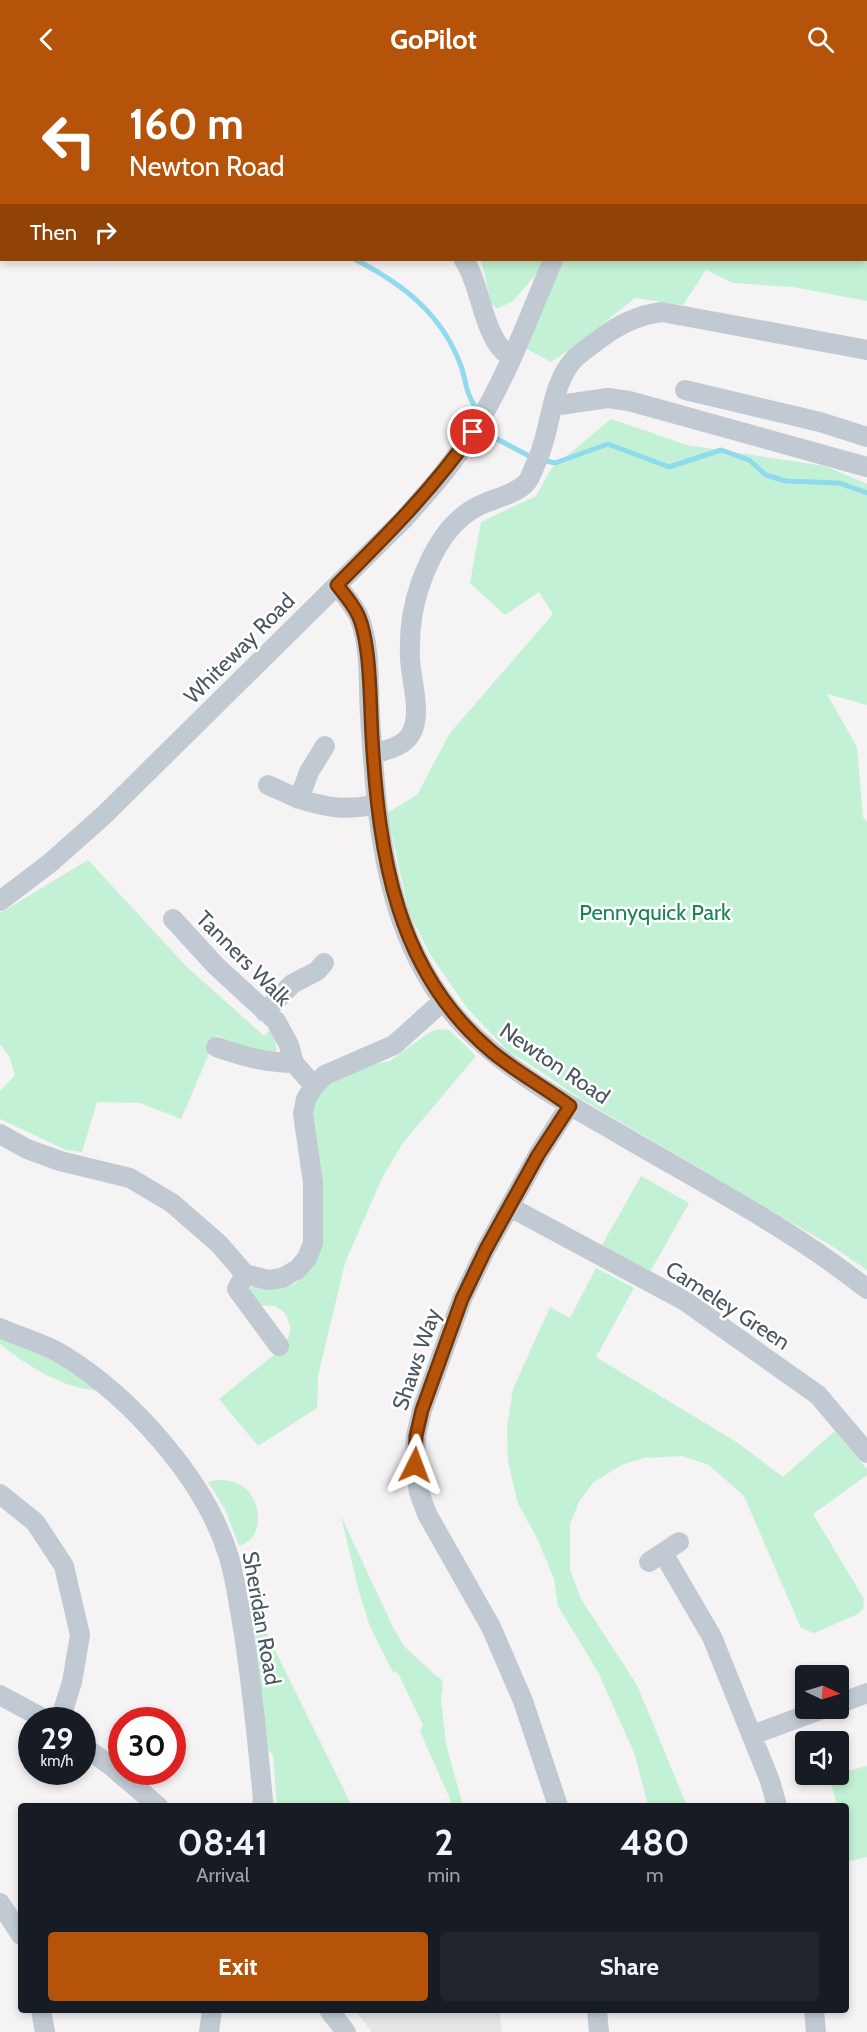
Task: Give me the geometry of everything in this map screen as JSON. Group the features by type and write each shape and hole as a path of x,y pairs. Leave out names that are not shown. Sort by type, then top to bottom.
{"street":[{"path":"465,261 473,273 496,342 511,358"},
{"name":"Whiteway Road","path":"0,901 50,863 103,816 403,520 443,473 473,432 487,408 554,261"},
{"path":"373,754 399,746 407,740 412,731 415,717 415,694 410,658 410,619 420,585 444,536 470,509 526,483 544,446 558,386 576,357 609,331 631,319 662,312 867,350"},
{"path":"685,390 820,422 867,437"},
{"path":"553,406 608,398 629,401 867,467"},
{"name":"Newton Road","path":"337,585 358,615 366,643 377,804 395,898 405,929 429,980 443,1000 466,1028 514,1069 570,1106 796,1238 867,1289"},
{"path":"299,799 309,772 326,746"},
{"path":"268,785 299,799 329,808 344,809 377,804"},
{"name":"Tanners Walk","path":"173,919 216,966 276,1021 289,1046 294,1064 314,1086"},
{"path":"265,1012 292,984 317,971 324,963"},
{"path":"0,1134 27,1149 60,1161 130,1178 172,1203 219,1244 245,1274 268,1280 282,1278 298,1269 308,1257 313,1243 314,1183 303,1114 306,1099 325,1075 394,1045 443,1000"},
{"path":"216,1047 250,1059 294,1064"},
{"name":"Shaws Way","path":"557,1803 523,1701 491,1627 427,1514 419,1492 415,1465 416,1436 422,1410 462,1299 486,1249 538,1155 570,1106"},
{"name":"Cameley Green","path":"510,1207 685,1301 818,1395 867,1453"},
{"path":"245,1274 237,1289 279,1346"},
{"name":"Sheridan Road","path":"0,1328 62,1354 120,1397 147,1424 193,1483 215,1521 228,1553 236,1586 251,1682 262,1803"},
{"path":"0,1494 35,1522 64,1566 80,1635 72,1682 64,1707"},
{"path":"664,1552 712,1637 770,1781 776,1803"},
{"path":"849,1700 867,1693"},
{"path":"0,1695 22,1707"},
{"path":"752,1735 795,1719"},
{"path":"96,1755 154,1803"},
{"path":"0,1904 18,1931"},
{"path":"42,2013 45,2032"},
{"path":"209,2032 212,2013"},
{"path":"331,2013 346,2032"},
{"path":"597,2013 598,2032"},
{"path":"814,2013 816,2032"}],"shaded area":[{"path":"357,2013 499,2013 502,2032 372,2032"}],"green space":[{"path":"481,261 867,261 867,301 793,287 733,283 706,270 683,305 635,298 551,362 527,349 557,273 537,273 513,301 497,309 491,303"},
{"name":"Pennyquick Park","path":"611,419 687,445 825,466 867,484 867,705 827,694 857,747 863,817 867,822 867,1270 835,1248 581,1099 509,1052 468,1009 431,956 409,913 387,813 417,795 450,733 553,614 539,592 505,615 470,583 481,522 536,496 551,469"},
{"path":"88,860 186,966 264,1036 270,1030 277,1049 274,1053 231,1043 217,1035 181,1119 140,1103 97,1102 82,1152 66,1150 0,1119 0,1091 15,1075 10,1058 0,1044 0,913"},
{"path":"438,1029 449,1030 476,1056 403,1143 382,1178 345,1263 318,1376 317,1408 258,1446 219,1399 285,1346 291,1328 285,1313 275,1306 257,1305 251,1299 249,1287 279,1287 295,1284 308,1272 320,1241 309,1115 315,1091 339,1071 390,1061 427,1034"},
{"path":"641,1176 689,1203 650,1272 602,1245"},
{"path":"596,1268 634,1288 596,1357 738,1443 783,1477 835,1431 867,1469 867,1475 813,1514 864,1599 863,1609 856,1615 814,1633 801,1628 744,1496 709,1465 682,1456 644,1458 621,1465 594,1482 580,1500 570,1524 570,1569 581,1599 637,1685 686,1803 647,1803 635,1755 598,1672 558,1606 554,1579 537,1538 518,1504 508,1462 507,1427 513,1389 550,1307 570,1318"},
{"path":"0,1333 36,1349 100,1391 72,1386 34,1368 0,1344"},
{"path":"231,1481 244,1487 254,1501 257,1510 257,1528 253,1536 239,1546 225,1509 208,1482"},
{"path":"341,1516 404,1646 443,1683 441,1700 446,1744 462,1803 452,1803 420,1731 423,1725 398,1673 392,1671 369,1624"},
{"path":"251,1602 351,1803 277,1803 273,1755 267,1749 254,1633 248,1603"},
{"path":"867,1766 867,1857 849,1861 849,1803 836,1803 831,1785 849,1785 849,1771"}],"waterway":[{"path":"358,261 405,290 432,316 453,348 468,393 480,413"},
{"path":"485,421 497,439 533,458"},
{"path":"542,460 555,463 608,444 669,467 721,450 749,460 766,475 786,481 839,483 867,493"}],"route":[{"path":"415,1465 416,1436 422,1410 462,1299 486,1249 538,1155 570,1106 514,1069 466,1028 429,980 416,955 395,898 385,855 377,804 366,643 358,615 337,585 403,520 432,487 473,432"}]}
